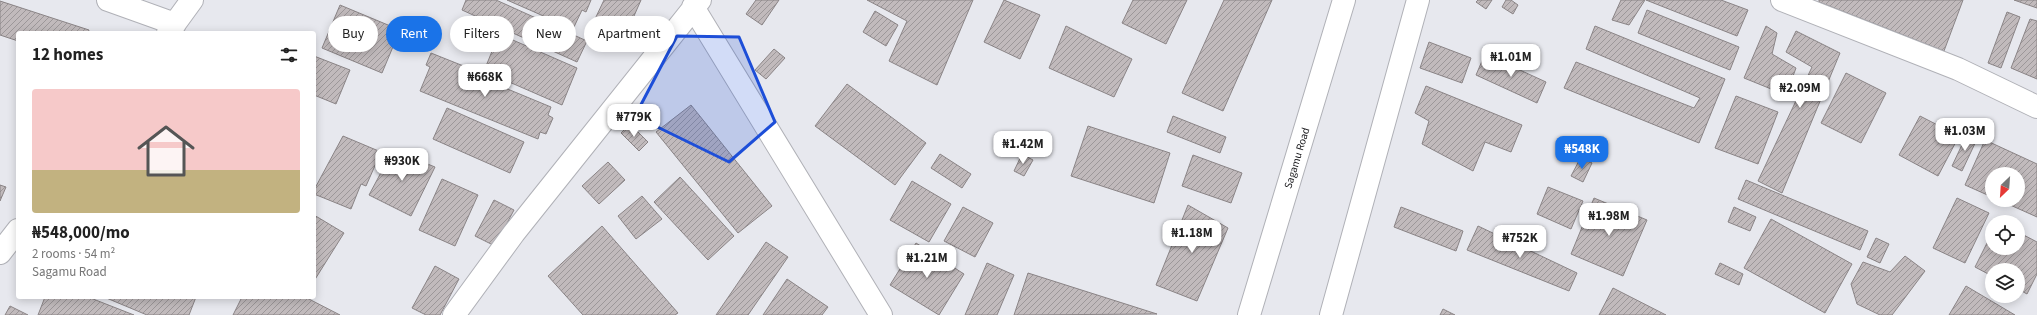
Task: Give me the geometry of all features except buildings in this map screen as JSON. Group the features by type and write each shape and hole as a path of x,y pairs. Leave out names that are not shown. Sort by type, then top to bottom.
{"main road":[{"path":"108,0 171,29 192,0"},
{"name":"Sagamu Road","path":"1249,315 1344,0"},
{"path":"1331,315 1418,0"},
{"path":"1782,0 1958,70 2037,106"},
{"path":"454,315 514,233 697,4 881,315"},
{"path":"0,253 16,233"}],"highlighted area":[{"path":"677,36 739,37 775,122 729,162 635,116"}]}
